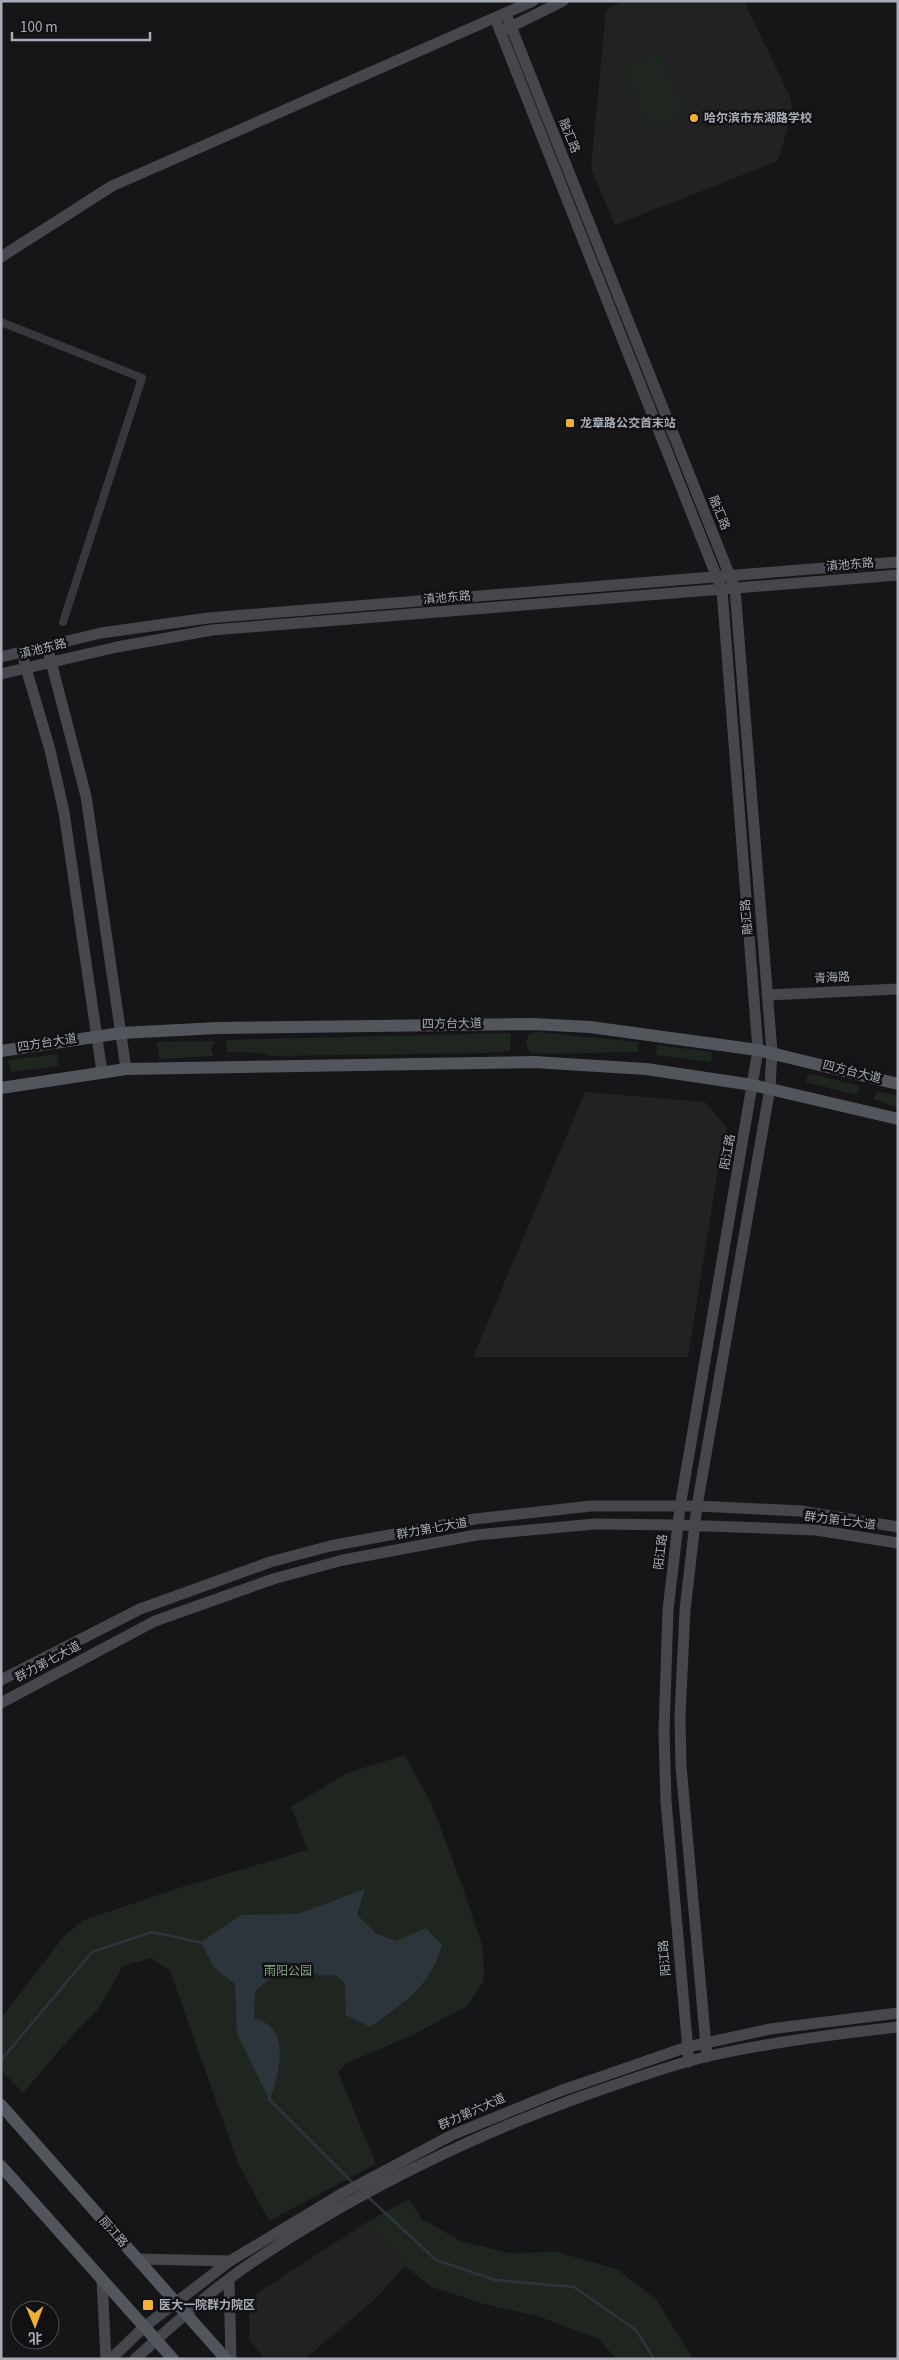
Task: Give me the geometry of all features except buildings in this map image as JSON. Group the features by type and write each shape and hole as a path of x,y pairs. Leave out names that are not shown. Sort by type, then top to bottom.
{"main road":[{"name":"四方台大道","path":"1,1051 96,1035 218,1028 533,1024 590,1027 772,1052 898,1084"},
{"path":"1,1088 126,1069 534,1062 646,1069 753,1085 898,1119"},
{"name":"丽江路","path":"1,2105 137,2259 187,2312 226,2359"},
{"path":"1,2166 173,2359"}],"street":[{"path":"1,257 112,186 534,1"},
{"path":"505,29 563,1"},
{"name":"融汇路","path":"500,16 722,590 758,1050"},
{"name":"融汇路","path":"505,29 735,589 772,1052"},
{"path":"1,322 142,378 64,622"},
{"name":"滇池东路","path":"1,657 101,633 208,618 898,562"},
{"name":"滇池东路","path":"1,674 51,661 172,636 212,630 898,575"},
{"path":"46,645 86,796 126,1069"},
{"path":"22,652 50,750 64,812 102,1072"},
{"name":"青海路","path":"767,995 898,989"},
{"name":"阳江路","path":"688,2062 666,1801 664,1739 668,1610 680,1507 758,1050"},
{"path":"707,2057 681,1766 680,1716 685,1610 697,1506 770,1088 772,1052"},
{"name":"群力第七大道","path":"1,1680 140,1609 270,1562 330,1546 484,1518 591,1506 697,1506 800,1511 898,1527"},
{"name":"群力第七大道","path":"1,1703 155,1621 274,1579 343,1560 476,1535 595,1524 695,1525 816,1530 898,1543"},
{"name":"群力第六大道","path":"111,2359 144,2327 230,2261 379,2172 452,2135 515,2108 687,2047 770,2029 898,2013"},
{"path":"135,2359 187,2312 256,2260 387,2182 477,2138 553,2107 688,2062 771,2044 898,2027"},
{"path":"137,2259 230,2261"},
{"path":"102,2280 106,2359"},
{"path":"229,2280 231,2359"}],"shaded area":[{"name":"哈尔滨市东湖路学校","path":"624,1 744,1 790,97 793,110 778,161 615,225 591,169 606,10"},
{"path":"585,1092 705,1102 727,1128 716,1182 688,1357 473,1357"},
{"path":"365,1889 357,1915 377,1934 396,1941 426,1928 442,1945 437,1960 423,1983 405,2002 370,2027 346,2015 345,1983 335,1975 318,1975 300,1968 288,1969 276,1975 255,1991 254,2018 271,2027 279,2043 279,2063 270,2101 237,2034 235,1984 214,1968 201,1942 241,1915 298,1914"},
{"path":"367,2222 405,2266 376,2298 305,2359 265,2359 249,2340 250,2298"}],"green space":[{"path":"659,53 687,113 650,129 622,69"},
{"path":"537,1032 638,1042 638,1052 540,1054 530,1052 526,1043 528,1035"},
{"path":"511,1033 510,1051 487,1053 270,1056 261,1053 227,1052 226,1040"},
{"path":"214,1041 211,1049 213,1056 159,1059 157,1042"},
{"path":"657,1045 712,1052 711,1062 656,1055"},
{"path":"57,1054 59,1066 11,1072 8,1060"},
{"path":"808,1073 859,1086 857,1095 806,1082"},
{"path":"878,1091 898,1096 898,1108 873,1099"},
{"name":"雨阳公园","path":"405,1755 431,1803 462,1885 483,1948 484,1981 467,2006 413,2035 347,2063 338,2072 376,2164 269,2221 238,2163 170,1971 151,1958 123,1966 99,2008 76,2031 23,2093 1,2070 1,2018 65,1935 84,1920 185,1886 308,1850 291,1807 347,1773"},
{"path":"409,2199 422,2219 461,2241 509,2253 557,2252 617,2269 656,2299 693,2359 616,2359 599,2339 537,2316 484,2304 432,2287 405,2266 367,2222"}],"waterway":[{"path":"1,2060 92,1952 152,1932 203,1943"},
{"path":"269,2099 353,2183"},
{"path":"368,2197 436,2260 495,2280 574,2287 636,2330 654,2359"}],"place":[{"name":"哈尔滨市东湖路学校","path":"694,118"},
{"name":"龙章路公交首末站","path":"570,423"},
{"name":"医大一院群力院区","path":"148,2305"}]}
